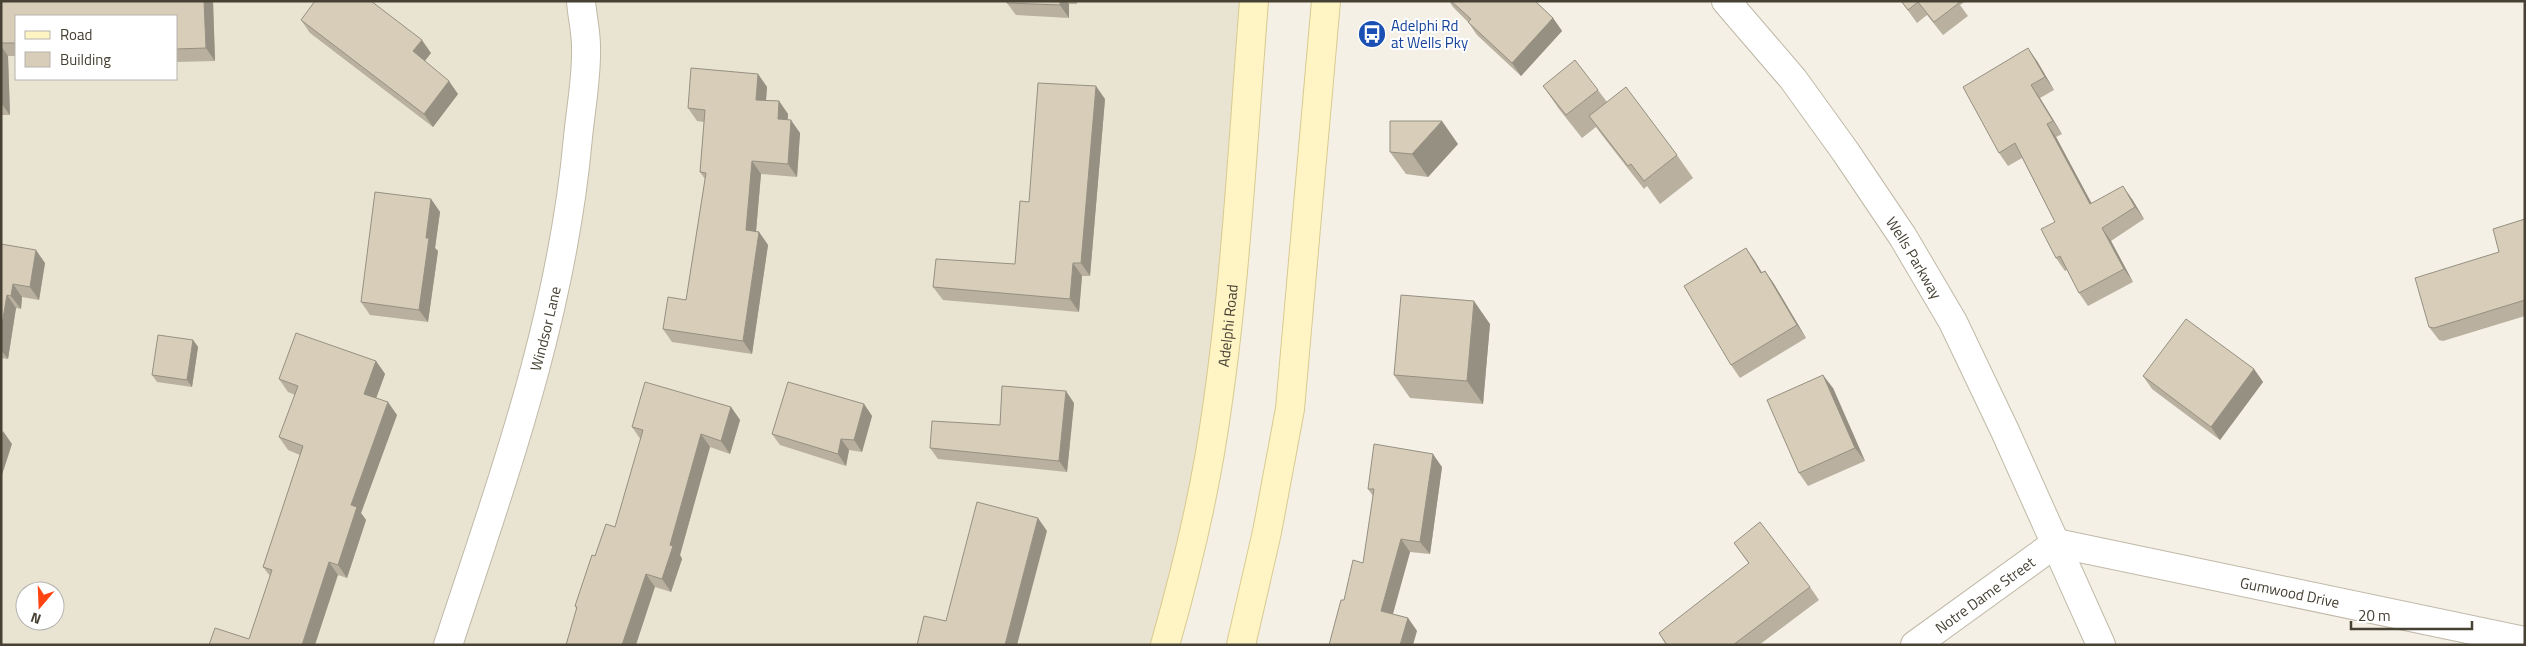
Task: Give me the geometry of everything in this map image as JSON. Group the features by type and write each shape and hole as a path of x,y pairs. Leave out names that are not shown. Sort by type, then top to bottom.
{"main road":[{"name":"Adelphi Road","path":"1165,645 1192,537 1210,454 1224,350 1254,1"},
{"path":"1241,645 1267,532 1290,409 1326,1"}],"street":[{"name":"Windsor Lane","path":"448,645 513,450 539,361 558,275 574,179 586,47 581,1"},
{"name":"Wells Parkway","path":"1726,1 1793,79 1903,237 1953,322 2056,543 2101,645"},
{"name":"Gumwood Drive","path":"2056,543 2525,641"},
{"name":"Notre Dame Street","path":"1915,645 2056,543"}],"shaded area":[{"path":"1,1 1254,1 1239,190 1165,645 1,645"}],"building":[{"path":"1,1 204,1 206,48 178,49 178,15 15,15 15,43 1,43"},
{"path":"315,1 371,1 422,40 413,51 449,81 424,114 301,20"},
{"path":"1007,1 1060,1 1060,5 1007,3"},
{"path":"1451,1 1535,1 1553,18 1512,63 1468,22 1471,19"},
{"path":"1901,1 1958,1 1959,3 1934,22 1918,2 1908,10"},
{"path":"2028,48 2045,77 2031,85 2053,121 2047,124 2090,204 2123,186 2135,207 2102,228 2124,269 2079,293 2060,256 2056,258 2041,229 2055,222 2015,143 1999,153 1963,87"},
{"path":"1575,60 1598,90 1566,115 1543,86"},
{"path":"691,68 758,74 756,100 779,101 778,119 791,120 788,164 752,161 746,230 759,232 743,341 663,329 668,297 686,300 706,173 700,172 705,110 688,108"},
{"path":"1038,83 1096,86 1081,263 1073,263 1070,299 933,287 936,259 1015,264 1020,201 1029,202"},
{"path":"1626,87 1677,155 1644,181 1631,164 1628,166 1589,116"},
{"path":"1390,121 1442,121 1412,154 1390,152"},
{"path":"375,192 431,199 426,238 429,238 419,310 361,302"},
{"path":"2525,219 2525,300 2434,328 2429,327 2415,278 2499,252 2493,229"},
{"path":"1,244 36,250 30,287 13,284 11,296 7,295 1,330"},
{"path":"1746,248 1761,273 1765,271 1797,325 1731,365 1684,286"},
{"path":"1401,295 1474,301 1467,381 1394,375"},
{"path":"2186,319 2254,369 2211,427 2143,376"},
{"path":"296,333 376,361 364,394 388,402 351,505 357,507 338,565 329,562 302,645 209,645 215,628 249,639 272,570 263,567 303,446 279,437 298,386 279,379"},
{"path":"158,335 193,340 187,380 152,375"},
{"path":"1823,375 1855,448 1799,473 1767,400"},
{"path":"645,382 731,407 721,441 701,434 670,545 673,546 662,579 646,574 622,645 566,645 577,607 575,606 592,555 595,556 606,524 615,527 643,430 632,427"},
{"path":"788,382 864,404 854,440 841,439 838,454 772,434"},
{"path":"1002,386 1066,391 1059,461 930,448 932,421 1000,425"},
{"path":"1374,444 1433,454 1420,542 1401,539 1381,611 1408,618 1400,645 1329,645 1341,600 1344,600 1353,560 1363,563 1374,489 1368,489"},
{"path":"977,502 1038,518 1005,645 917,645 924,616 946,621"},
{"path":"1760,522 1810,587 1733,645 1667,645 1659,633 1749,563 1734,543"}],"place":[{"name":"Adelphi Rd at Wells Pky","path":"1372,34"}]}
